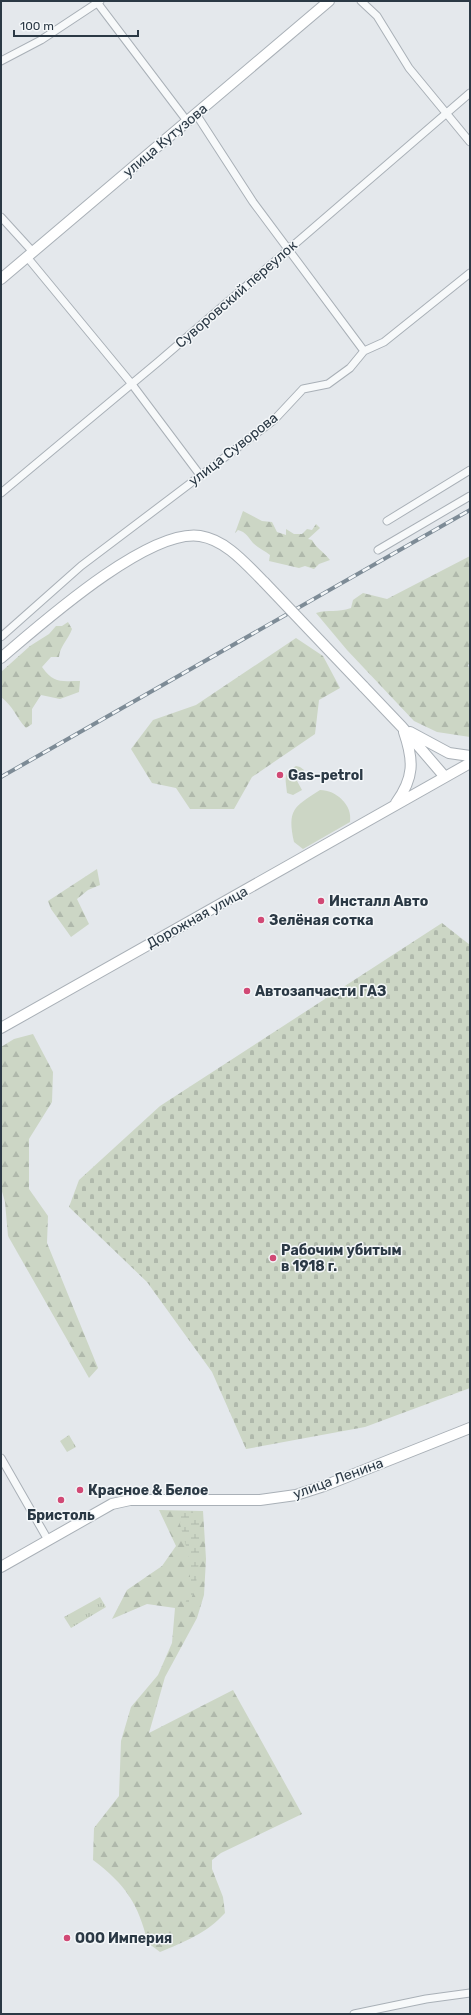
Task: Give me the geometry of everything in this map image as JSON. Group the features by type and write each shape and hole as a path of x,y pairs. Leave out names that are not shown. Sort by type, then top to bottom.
{"street":[{"name":"улица Кутузова","path":"1,278 329,1"},
{"path":"361,1 377,16 409,68 470,142"},
{"path":"1,61 40,40 98,2 187,121"},
{"name":"Суворовский переулок","path":"1,493 53,452 131,383 158,362 446,113 470,94"},
{"path":"196,114 253,202 289,248 364,351"},
{"path":"1,217 131,383 200,476"},
{"name":"улица Суворова","path":"1,637 81,566 274,420 303,389 328,384 350,368 364,351 384,342 470,274"},
{"path":"387,522 470,470"},
{"path":"378,550 470,496"},
{"path":"1,658 58,609 111,571 158,545 181,538 200,536 217,542 240,558 364,686 445,777"},
{"path":"402,727 430,744 449,753 470,756"},
{"path":"393,807 404,792 409,779 411,763 409,747 402,727"},
{"name":"Дорожная улица","path":"1,1028 470,763"},
{"name":"улица Ленина","path":"1,1566 86,1517 118,1502 130,1500 260,1500 296,1495 324,1486 470,1428"},
{"path":"1,1458 48,1540"},
{"path":"354,2014 426,1999 470,1993"}],"green space":[{"path":"243,511 262,521 272,522 277,532 286,535 286,529 294,534 302,534 307,529 312,530 316,524 320,528 308,539 312,540 330,560 319,564 314,569 305,566 299,568 269,561 270,555 255,545 245,533 238,530 235,533"},
{"path":"470,556 470,663 468,665 470,671 470,737 437,732 414,721 347,650 316,613 351,608 353,600 363,593 387,599"},
{"path":"68,622 72,629 59,657 51,657 42,667 54,679 63,681 80,681 79,692 60,699 41,695 32,709 32,724 26,728 9,704 1,697 1,672 30,646 49,634 56,626 62,626"},
{"path":"296,638 323,656 340,688 319,700 315,734 252,777 234,809 190,809 176,788 152,783 131,749 153,720 196,705"},
{"path":"296,766 304,770 304,774 296,779 302,790 293,795 287,793 286,777 287,774"},
{"path":"320,790 332,793 346,804 349,810 350,822 303,849 294,842 291,822 292,816 299,805"},
{"path":"97,869 100,885 88,890 77,899 89,924 71,937 51,909 48,901"},
{"path":"442,923 470,945 470,1388 365,1427 246,1449 212,1372 147,1282 69,1207 79,1180 160,1106"},
{"path":"33,1034 53,1072 52,1102 29,1139 29,1189 48,1216 47,1243 98,1368 89,1378 8,1236 5,1202 1,1188 1,1047 14,1039"},
{"path":"69,1435 76,1447 67,1452 60,1441"},
{"path":"159,1510 203,1511 206,1559 204,1595 197,1618 165,1677 149,1733 233,1690 302,1814 221,1853 212,1860 212,1869 223,1897 225,1913 203,1931 186,1941 160,1952 148,1943 140,1917 129,1896 114,1878 93,1860 94,1828 119,1796 121,1741 131,1707 158,1675 172,1643 175,1608 147,1604 112,1619 127,1590 162,1566 176,1546"},
{"path":"181,1512 199,1513 197,1580 194,1593 189,1604 182,1612 190,1590 190,1575 189,1557 180,1524"},
{"path":"100,1597 106,1607 71,1628 64,1617"}],"railway":[{"path":"1,777 470,510"}],"place":[{"name":"Gas-petrol","path":"280,775"},
{"name":"Инсталл Авто","path":"321,901"},
{"name":"Зелёная сотка","path":"261,920"},
{"name":"Автозапчасти ГАЗ","path":"247,991"},
{"name":"Рабочим убитым в 1918 г.","path":"273,1258"},
{"name":"Красное & Белое","path":"80,1490"},
{"name":"Бристоль","path":"61,1500"},
{"name":"ООО Империя","path":"67,1938"}]}
